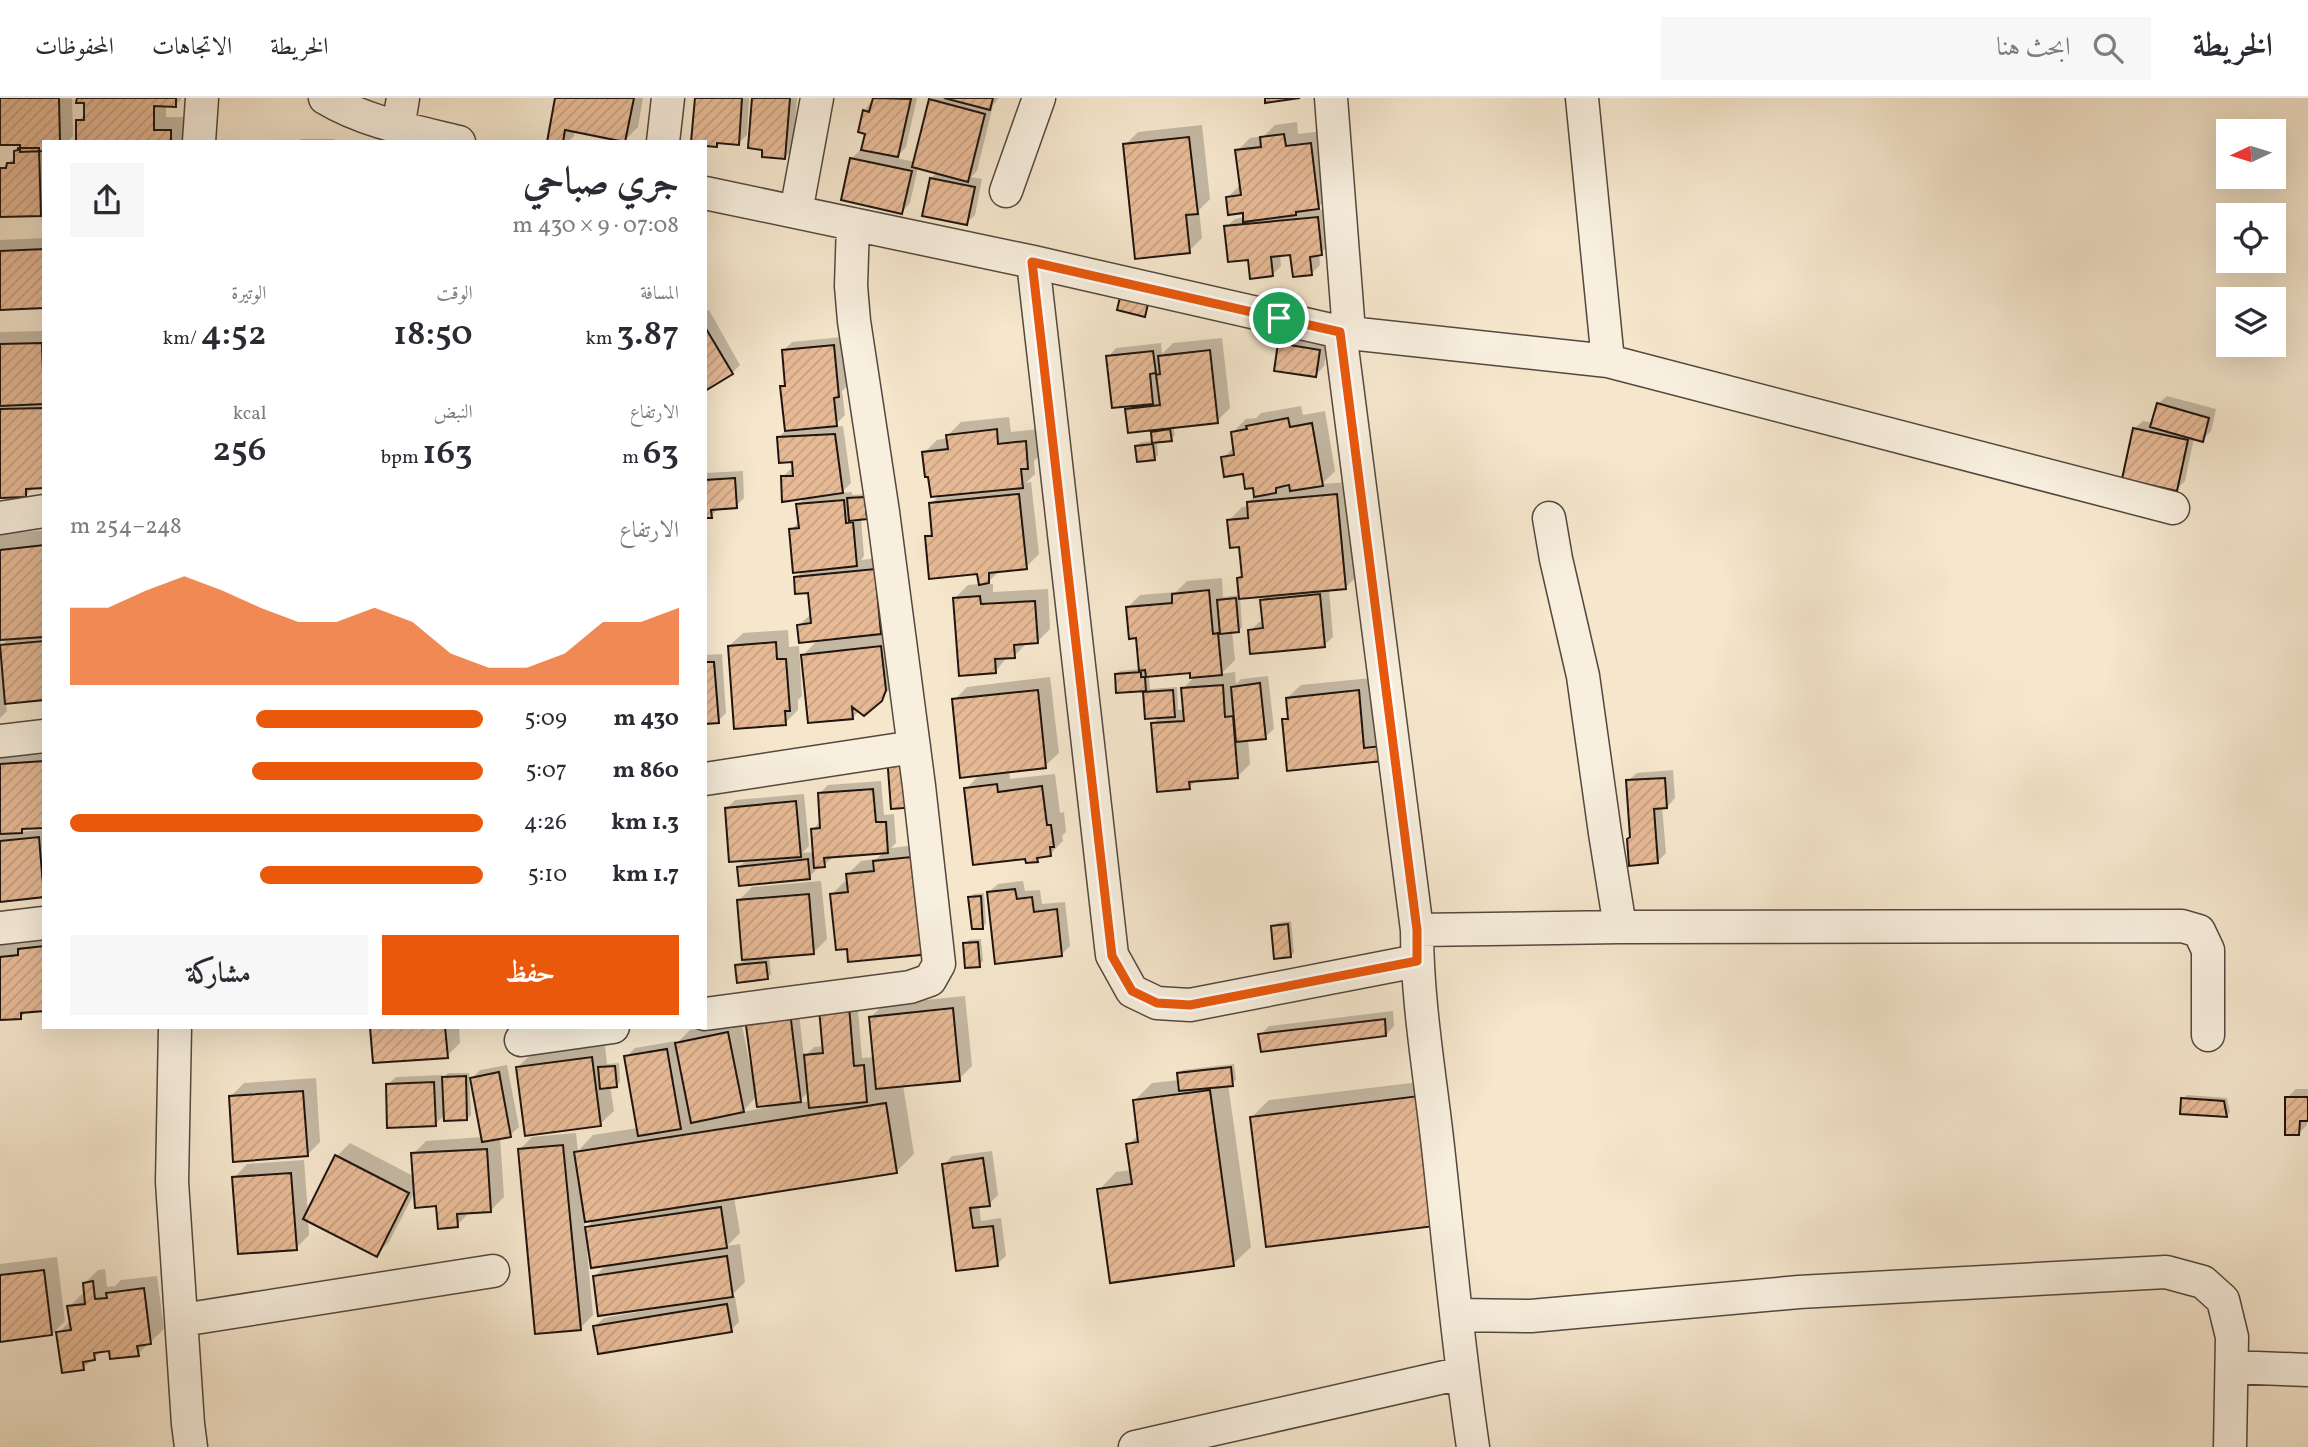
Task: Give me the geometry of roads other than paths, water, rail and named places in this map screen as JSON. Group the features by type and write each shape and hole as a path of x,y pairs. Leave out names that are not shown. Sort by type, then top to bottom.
{"street":[{"path":"199,140 202,98"},
{"path":"325,98 338,106 400,113 455,140"},
{"path":"663,140 668,98"},
{"path":"796,212 817,98"},
{"path":"1006,191 1040,98"},
{"path":"1331,98 1344,332 1417,946 1462,1373 1473,1447"},
{"path":"1582,98 1608,361"},
{"path":"707,193 1344,332 1608,361 2173,508"},
{"path":"707,1014 910,987 930,979 939,964 883,512 854,321 850,286 853,224"},
{"path":"1032,262 1112,956 1132,991 1157,1003 1190,1005 1417,946 1620,927 2182,926 2199,931 2208,950 2208,1035"},
{"path":"0,518 42,511"},
{"path":"1549,518 1583,676 1620,927"},
{"path":"0,741 42,736"},
{"path":"707,779 914,747"},
{"path":"0,929 42,923"},
{"path":"175,1029 172,1182 191,1447"},
{"path":"521,1041 600,1029"},
{"path":"182,1320 493,1271"},
{"path":"1457,1315 1531,1315 1799,1292 2166,1272 2203,1282 2222,1300 2232,1337 2230,1447"},
{"path":"2232,1367 2308,1370"},
{"path":"1135,1447 1462,1373"}]}
